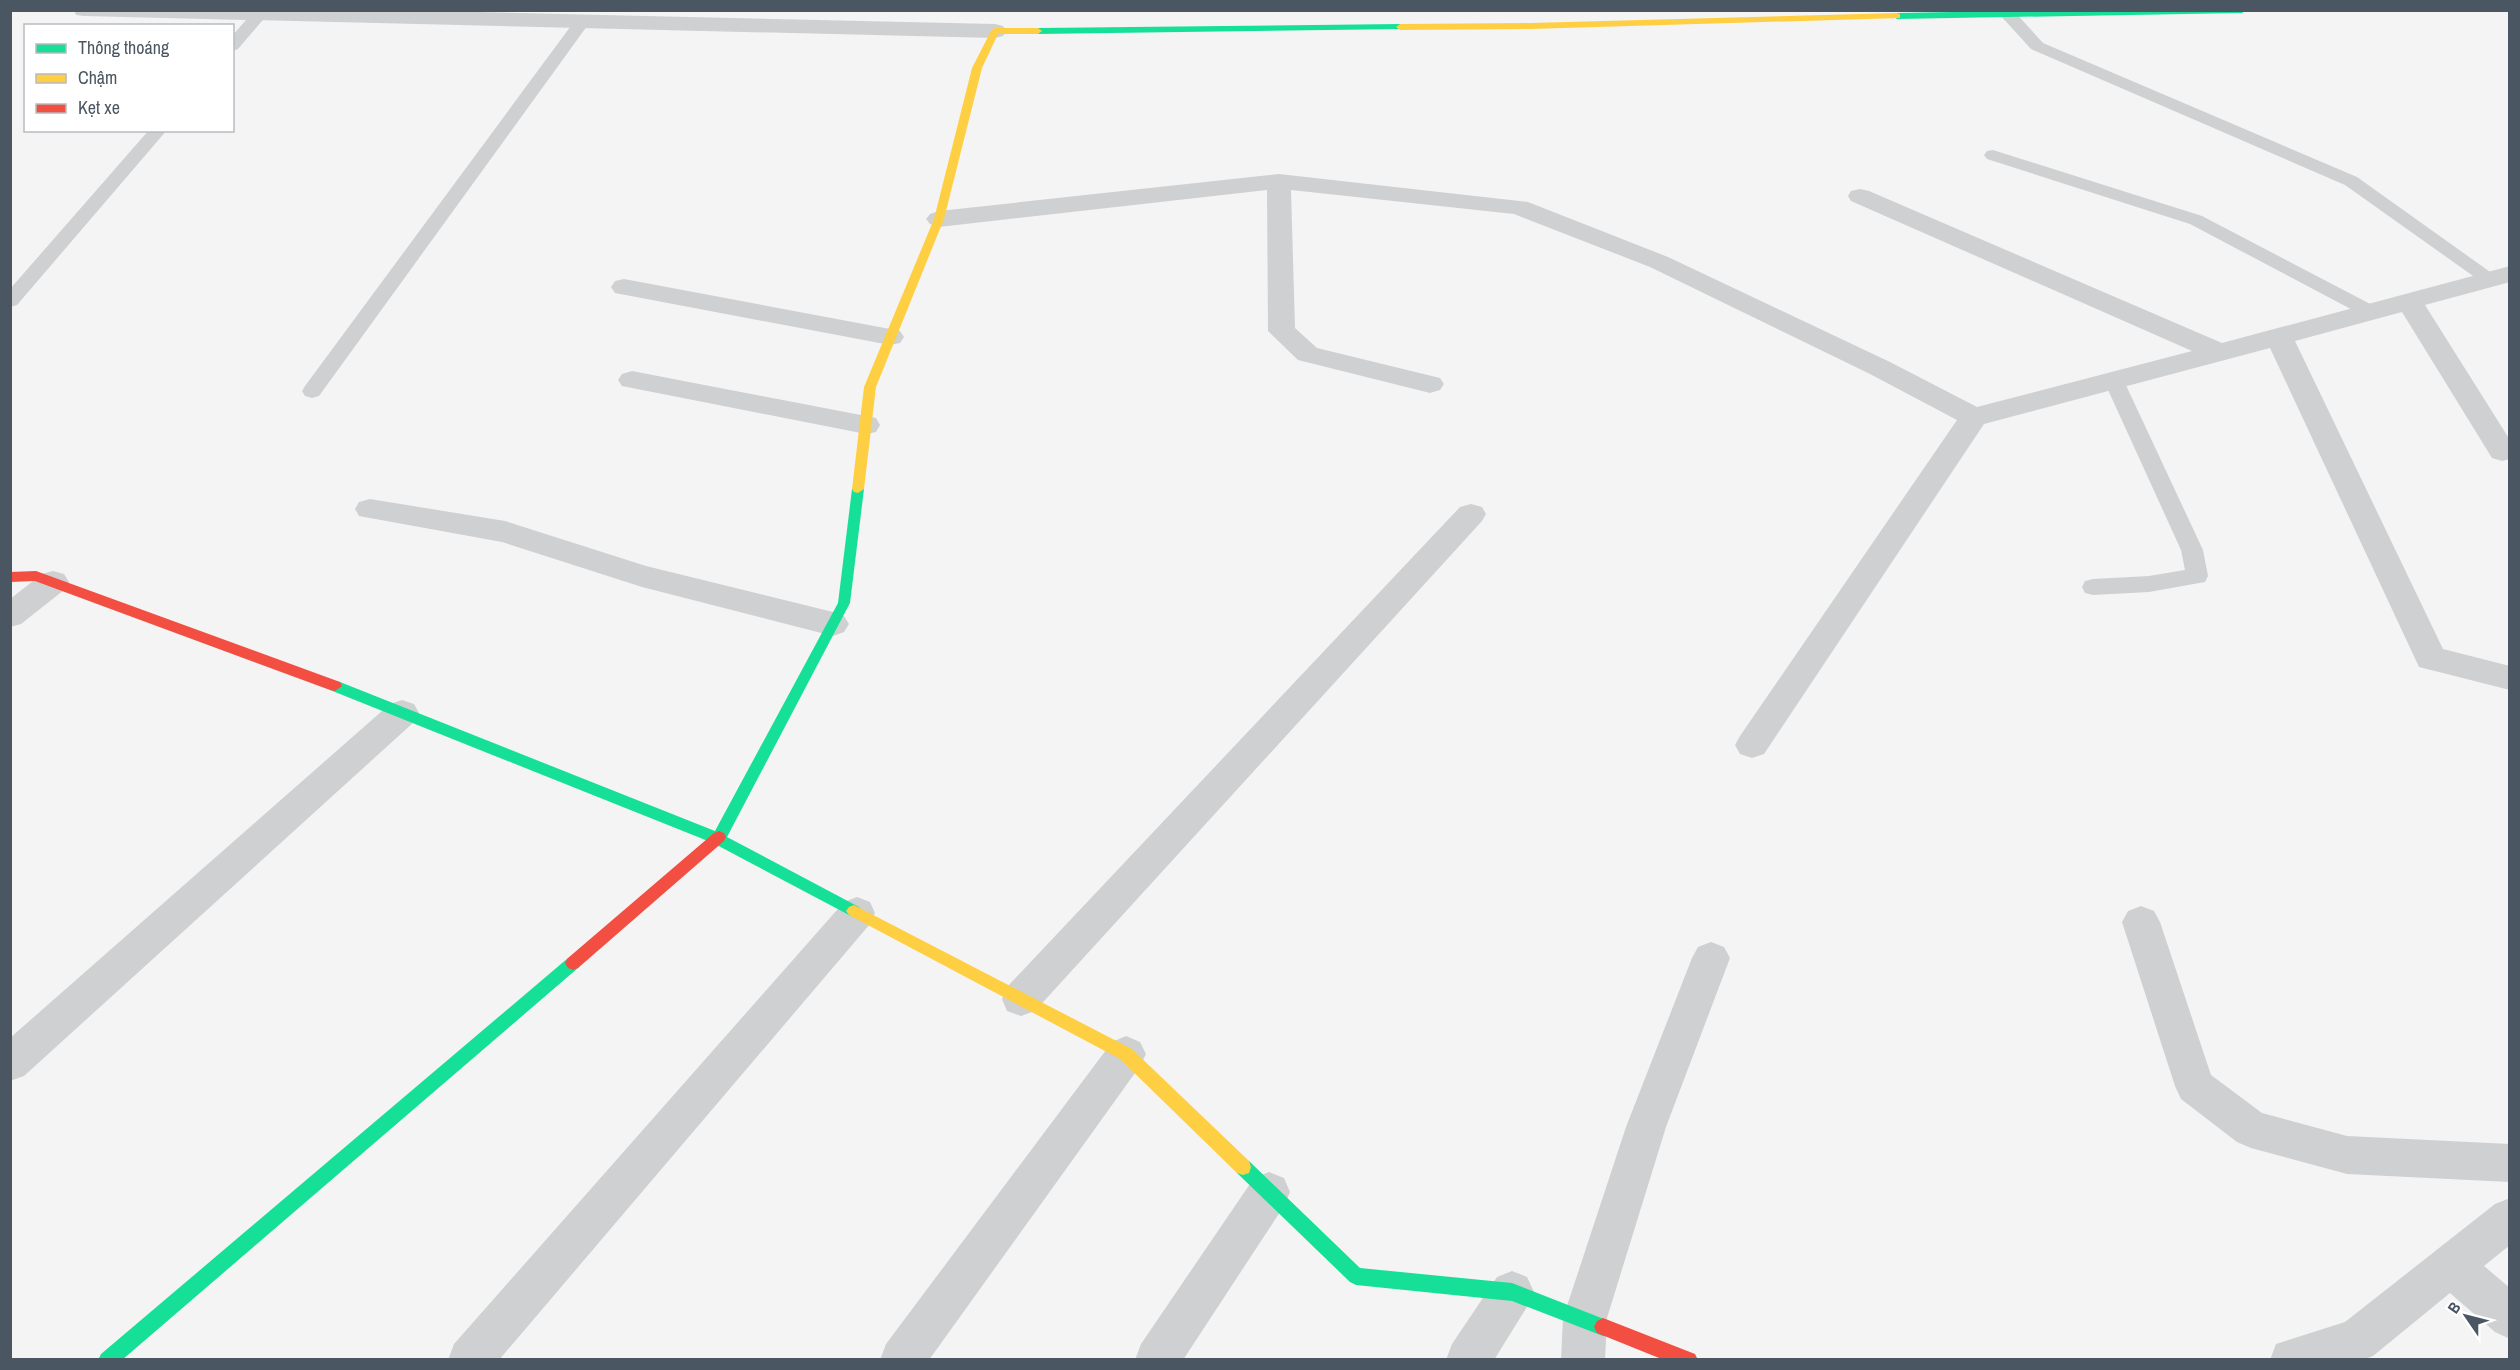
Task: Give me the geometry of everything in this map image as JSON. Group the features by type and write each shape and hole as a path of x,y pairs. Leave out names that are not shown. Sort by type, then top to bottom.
{"street":[{"path":"84,10 995,31 1530,26 2006,12 2242,10"},
{"path":"107,1359 718,839 844,603 870,387 939,219 977,68 995,31"},
{"path":"939,219 1279,181 1519,207 1659,262 1880,368 1974,417"},
{"path":"1279,181 1282,331 1308,354 1430,384"},
{"path":"1860,196 2220,353"},
{"path":"1752,745 1974,417 2220,353 2500,276"},
{"path":"624,287 890,337"},
{"path":"2409,301 2502,451"},
{"path":"2279,337 2431,658 2510,678"},
{"path":"632,380 866,425"},
{"path":"370,509 505,532 642,576 833,624"},
{"path":"1021,999 1471,514"},
{"path":"10,577 36,576 282,664 718,839 1126,1054 1356,1276 1512,1292 1584,1339 1689,1359"},
{"path":"10,616 53,582"},
{"path":"10,1063 402,713"},
{"path":"470,1359 857,913"},
{"path":"2141,922 2195,1086 2251,1129 2347,1155 2510,1163"},
{"path":"1584,1339 1646,1128 1711,958"},
{"path":"902,1359 1126,1054"},
{"path":"1157,1359 1269,1192"},
{"path":"2292,1359 2357,1340 2510,1218"},
{"path":"2451,1265 2510,1317"},
{"path":"1468,1359 1512,1292"}],"lane":[{"path":"2006,12 2037,46 2351,182 2500,276"},
{"path":"234,42 247,13"},
{"path":"312,391 582,22"},
{"path":"10,301 157,132"},
{"path":"1993,155 2196,220 2371,312"},
{"path":"2093,586 2149,584 2198,576 2192,550 2114,381"}],"traffic: fast":[{"path":"1897,16 2242,10"},
{"path":"1038,31 1400,27"},
{"path":"719,837 844,603 858,489"},
{"path":"335,686 718,839 854,911"},
{"path":"107,1360 573,963"},
{"path":"1243,1167 1356,1276 1512,1292 1603,1327"}],"traffic: slow":[{"path":"1400,27 1530,26 1897,16"},
{"path":"858,489 870,387 939,219 977,68 995,31 1038,31"},
{"path":"854,911 1126,1054 1243,1167"}],"traffic: jam":[{"path":"10,577 36,576 335,686"},
{"path":"573,963 719,837"},
{"path":"1603,1327 1689,1360"}]}
